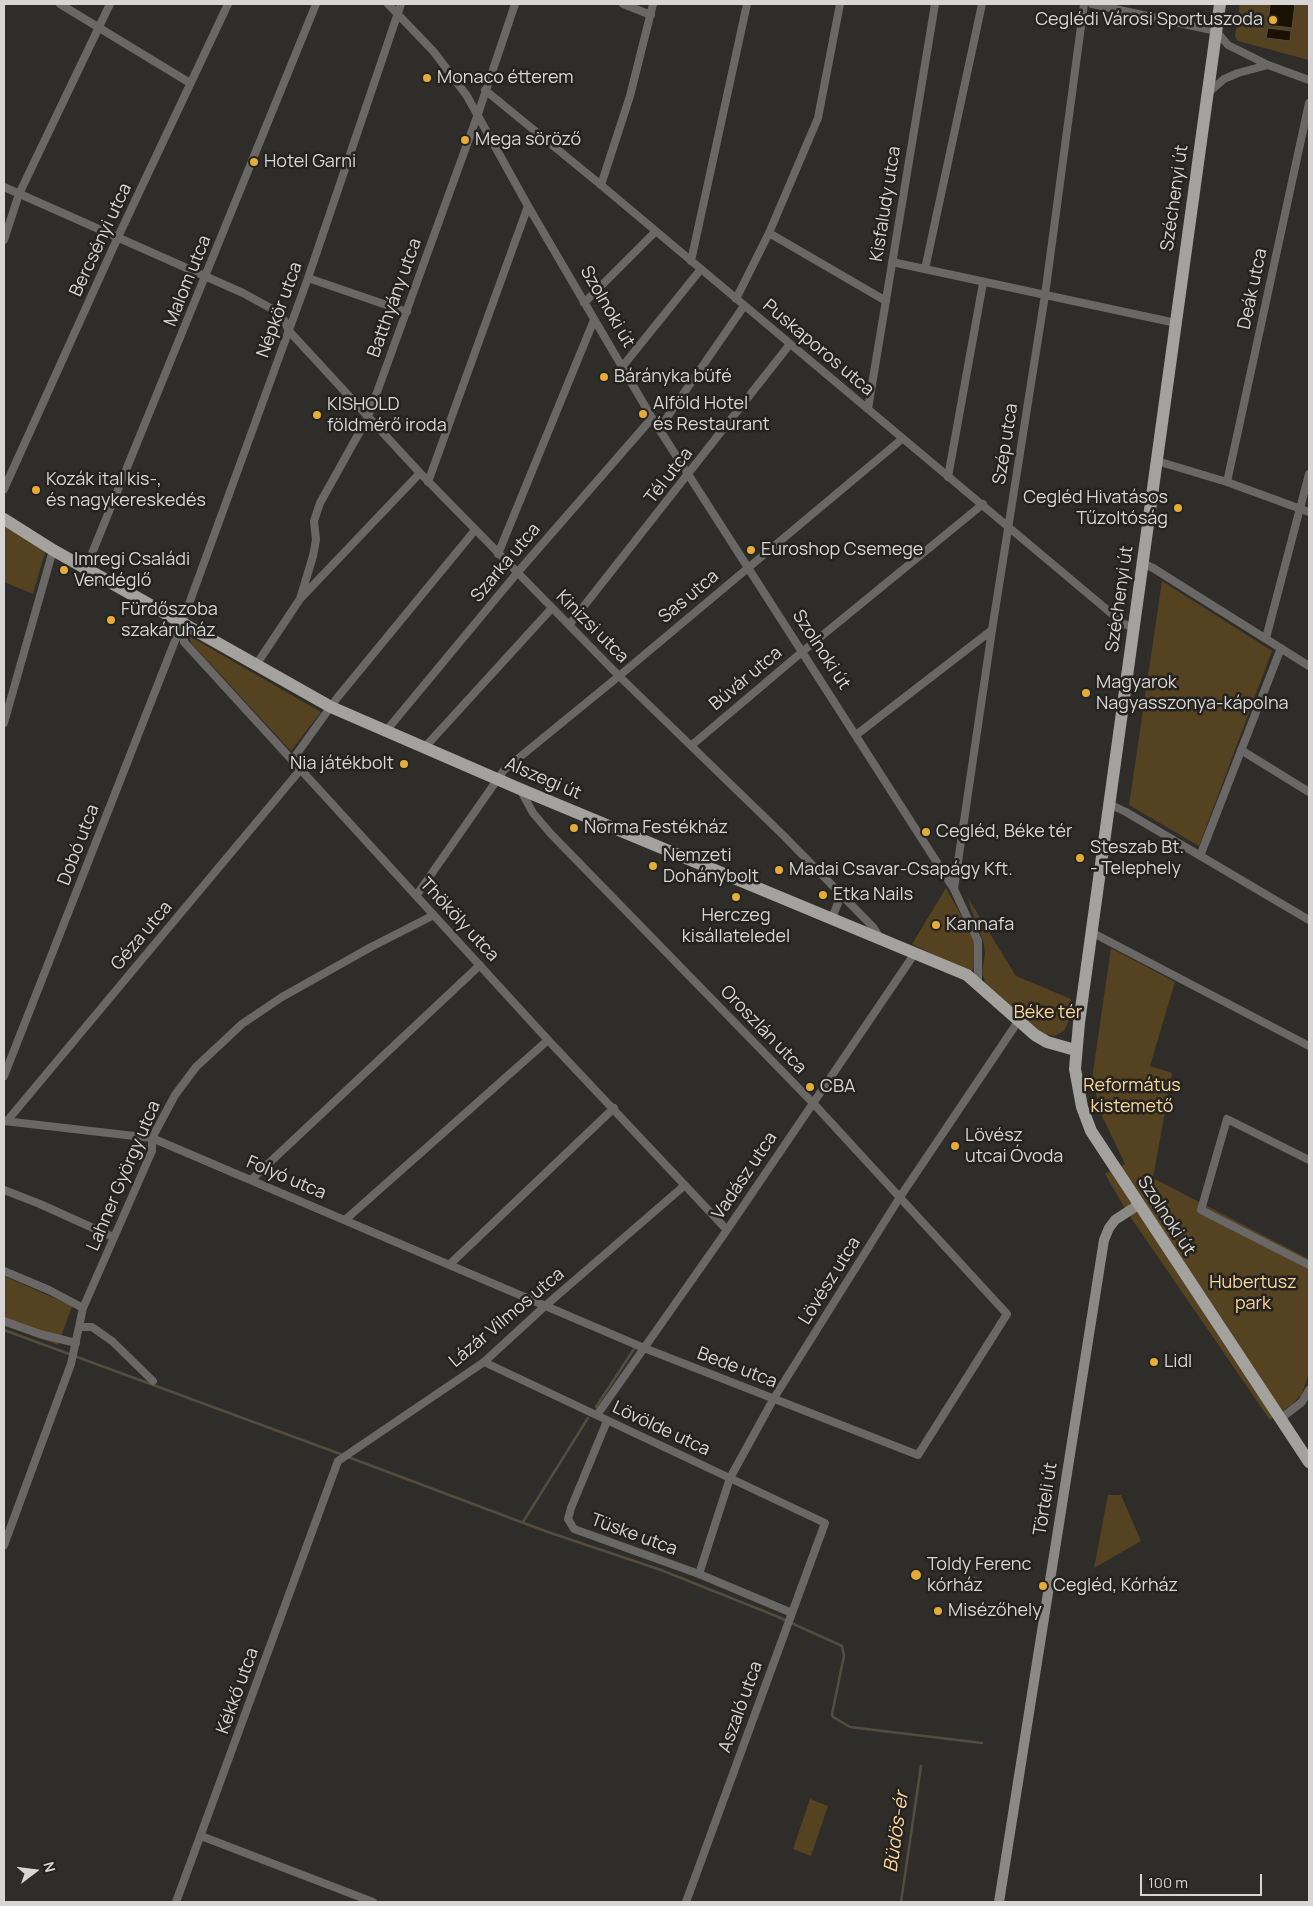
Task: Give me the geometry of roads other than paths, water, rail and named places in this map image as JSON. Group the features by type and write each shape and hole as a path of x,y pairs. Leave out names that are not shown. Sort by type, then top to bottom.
{"main road":[{"name":"Széchenyi út","path":"1076,1081 1075,1050 1078,1023 1220,4"},
{"name":"Alszegi út","path":"4,519 53,550 331,706 520,789 967,975 1035,1035 1047,1042 1075,1050"},
{"path":"1047,1042 1057,1043 1066,1040 1077,1032 1078,1023"},
{"name":"Szolnoki út","path":"1076,1081 1082,1107 1091,1132 1309,1462"},
{"name":"Törteli út","path":"999,1902 1104,1240 1109,1228 1116,1220 1138,1205"}],"street":[{"path":"60,4 190,83"},
{"path":"4,240 19,194 110,4"},
{"name":"Bercsényi utca","path":"4,489 118,237 228,4"},
{"name":"Malom utca","path":"86,568 206,278 316,4"},
{"name":"Szolnoki út","path":"388,4 455,77 652,418 954,889 978,941 978,984"},
{"name":"Népkör utca","path":"182,623 308,278 401,4"},
{"name":"Batthyány utca","path":"300,599 313,556 316,540 314,521 320,502 368,417 478,114 515,4"},
{"path":"622,4 651,14"},
{"path":"601,185 630,96 653,4"},
{"path":"691,260 747,4"},
{"path":"736,298 769,233 818,118 840,4"},
{"name":"Kisfaludy utca","path":"868,409 935,4"},
{"path":"925,269 982,4"},
{"name":"Szép utca","path":"954,889 992,630 1045,295 1084,4"},
{"path":"1092,4 1216,31 1228,45 1268,65 1309,80"},
{"path":"1207,93 1226,78 1268,65"},
{"name":"Puskaporos utca","path":"485,90 691,260 902,439 983,504 1124,624 1133,628"},
{"name":"Deák utca","path":"1227,482 1309,103"},
{"name":"Kinizsi utca","path":"4,187 243,293 274,310 284,320 289,331 428,482 619,676 692,745 839,892 873,927 880,938"},
{"path":"428,482 528,206"},
{"path":"584,303 656,232"},
{"path":"769,233 886,301"},
{"path":"892,262 1176,323"},
{"path":"622,367 701,269"},
{"path":"308,278 407,312"},
{"path":"948,477 983,283"},
{"path":"659,429 744,306"},
{"path":"498,554 594,320"},
{"name":"Tél utca","path":"569,625 689,475 790,344"},
{"name":"Szarka utca","path":"386,731 517,573 652,418"},
{"name":"Sas utca","path":"416,896 504,770 902,439"},
{"path":"1156,461 1172,464 1227,482 1309,512"},
{"path":"256,665 300,599 420,473"},
{"path":"1266,638 1309,474"},
{"name":"Búvár utca","path":"692,745 983,504"},
{"path":"292,759 331,706 475,530"},
{"path":"4,723 53,550"},
{"path":"1142,563 1309,666"},
{"path":"425,747 552,608"},
{"name":"Thököly utca","path":"182,623 184,642 548,1040 614,1108 726,1230"},
{"name":"Dobó utca","path":"4,1076 182,623"},
{"path":"856,735 992,630"},
{"path":"1200,856 1281,648"},
{"path":"1241,750 1309,792"},
{"name":"Géza utca","path":"5,1121 301,770"},
{"name":"Oroszlán utca","path":"520,789 533,813 551,834 813,1102 1007,1314 918,1456"},
{"path":"1109,804 1309,920"},
{"path":"832,918 838,903 839,892"},
{"name":"Lahner György utca","path":"4,1545 73,1356 83,1308 152,1151 152,1138 176,1095 196,1067 242,1024 282,997 371,947 434,915"},
{"path":"1091,932 1309,1046"},
{"name":"Vadász utca","path":"597,1415 911,961 915,952"},
{"path":"252,1179 480,965"},
{"name":"Lövész utca","path":"699,1574 730,1478 774,1398 900,1197 1019,1020"},
{"path":"345,1220 548,1040"},
{"path":"449,1265 614,1108"},
{"path":"1309,1160 1227,1119 1201,1210 1309,1265"},
{"name":"Folyó utca","path":"5,1121 152,1138 252,1179 545,1306"},
{"name":"Lázár Vilmos utca","path":"328,1490 338,1461 345,1455 484,1362 545,1306 685,1185"},
{"path":"4,1190 113,1237"},
{"path":"4,1271 49,1290 83,1308"},
{"name":"Bede utca","path":"545,1306 644,1348 918,1456"},
{"path":"4,1321 40,1334 76,1343"},
{"path":"80,1327 92,1327 112,1341 153,1381"},
{"name":"Lövölde utca","path":"484,1362 825,1523"},
{"path":"1280,1419 1302,1402 1309,1390"},
{"name":"Tüske utca","path":"607,1421 570,1508 568,1519 574,1529 699,1574 791,1615"},
{"name":"Kékkő utca","path":"176,1902 328,1490"},
{"name":"Aszaló utca","path":"686,1902 825,1523"},
{"path":"201,1836 373,1902"}],"waterway":[{"path":"4,1330 343,1455"},
{"path":"596,1407 634,1349"},
{"path":"523,1522 588,1418"},
{"path":"348,1457 545,1531 661,1570 776,1616 842,1646 844,1656 832,1714 833,1717 850,1727 982,1743"},
{"name":"Büdös-ér","path":"901,1902 921,1766"}],"place":[{"name":"Ceglédi Városi Sportuszoda","path":"1273,20"},
{"name":"Monaco étterem","path":"427,78"},
{"name":"Mega söröző","path":"465,140"},
{"name":"Hotel Garni","path":"254,162"},
{"name":"Bárányka büfé","path":"604,377"},
{"name":"Alföld Hotel és Restaurant","path":"643,414"},
{"name":"KISHOLD földmérő iroda","path":"317,415"},
{"name":"Kozák ital kis-, és nagykereskedés","path":"36,490"},
{"name":"Cegléd Hivatásos Tűzoltóság","path":"1178,508"},
{"name":"Euroshop Csemege","path":"751,550"},
{"name":"Imregi Családi Vendéglő","path":"64,570"},
{"name":"Fürdőszoba szakáruház","path":"111,620"},
{"name":"Magyarok Nagyasszonya-kápolna","path":"1086,693"},
{"name":"Nia játékbolt","path":"404,764"},
{"name":"Norma Festékház","path":"574,828"},
{"name":"Cegléd, Béke tér","path":"926,832"},
{"name":"Steszab Bt. - Telephely","path":"1080,858"},
{"name":"Nemzeti Dohánybolt","path":"653,866"},
{"name":"Madai Csavar-Csapágy Kft.","path":"779,870"},
{"name":"Etka Nails","path":"823,895"},
{"name":"Herczeg kisállateledel","path":"736,897"},
{"name":"Kannafa","path":"936,925"},
{"name":"CBA","path":"810,1087"},
{"name":"Lövész utcai Óvoda","path":"955,1146"},
{"name":"Lidl","path":"1154,1362"},
{"name":"Toldy Ferenc kórház","path":"916,1575"},
{"name":"Cegléd, Kórház","path":"1043,1586"},
{"name":"Misézőhely","path":"938,1611"}],"park label":[{"name":"Béke tér","path":"1048,1013"},
{"name":"Református kistemető","path":"1132,1096"},
{"name":"Hubertusz park","path":"1253,1294"}]}
